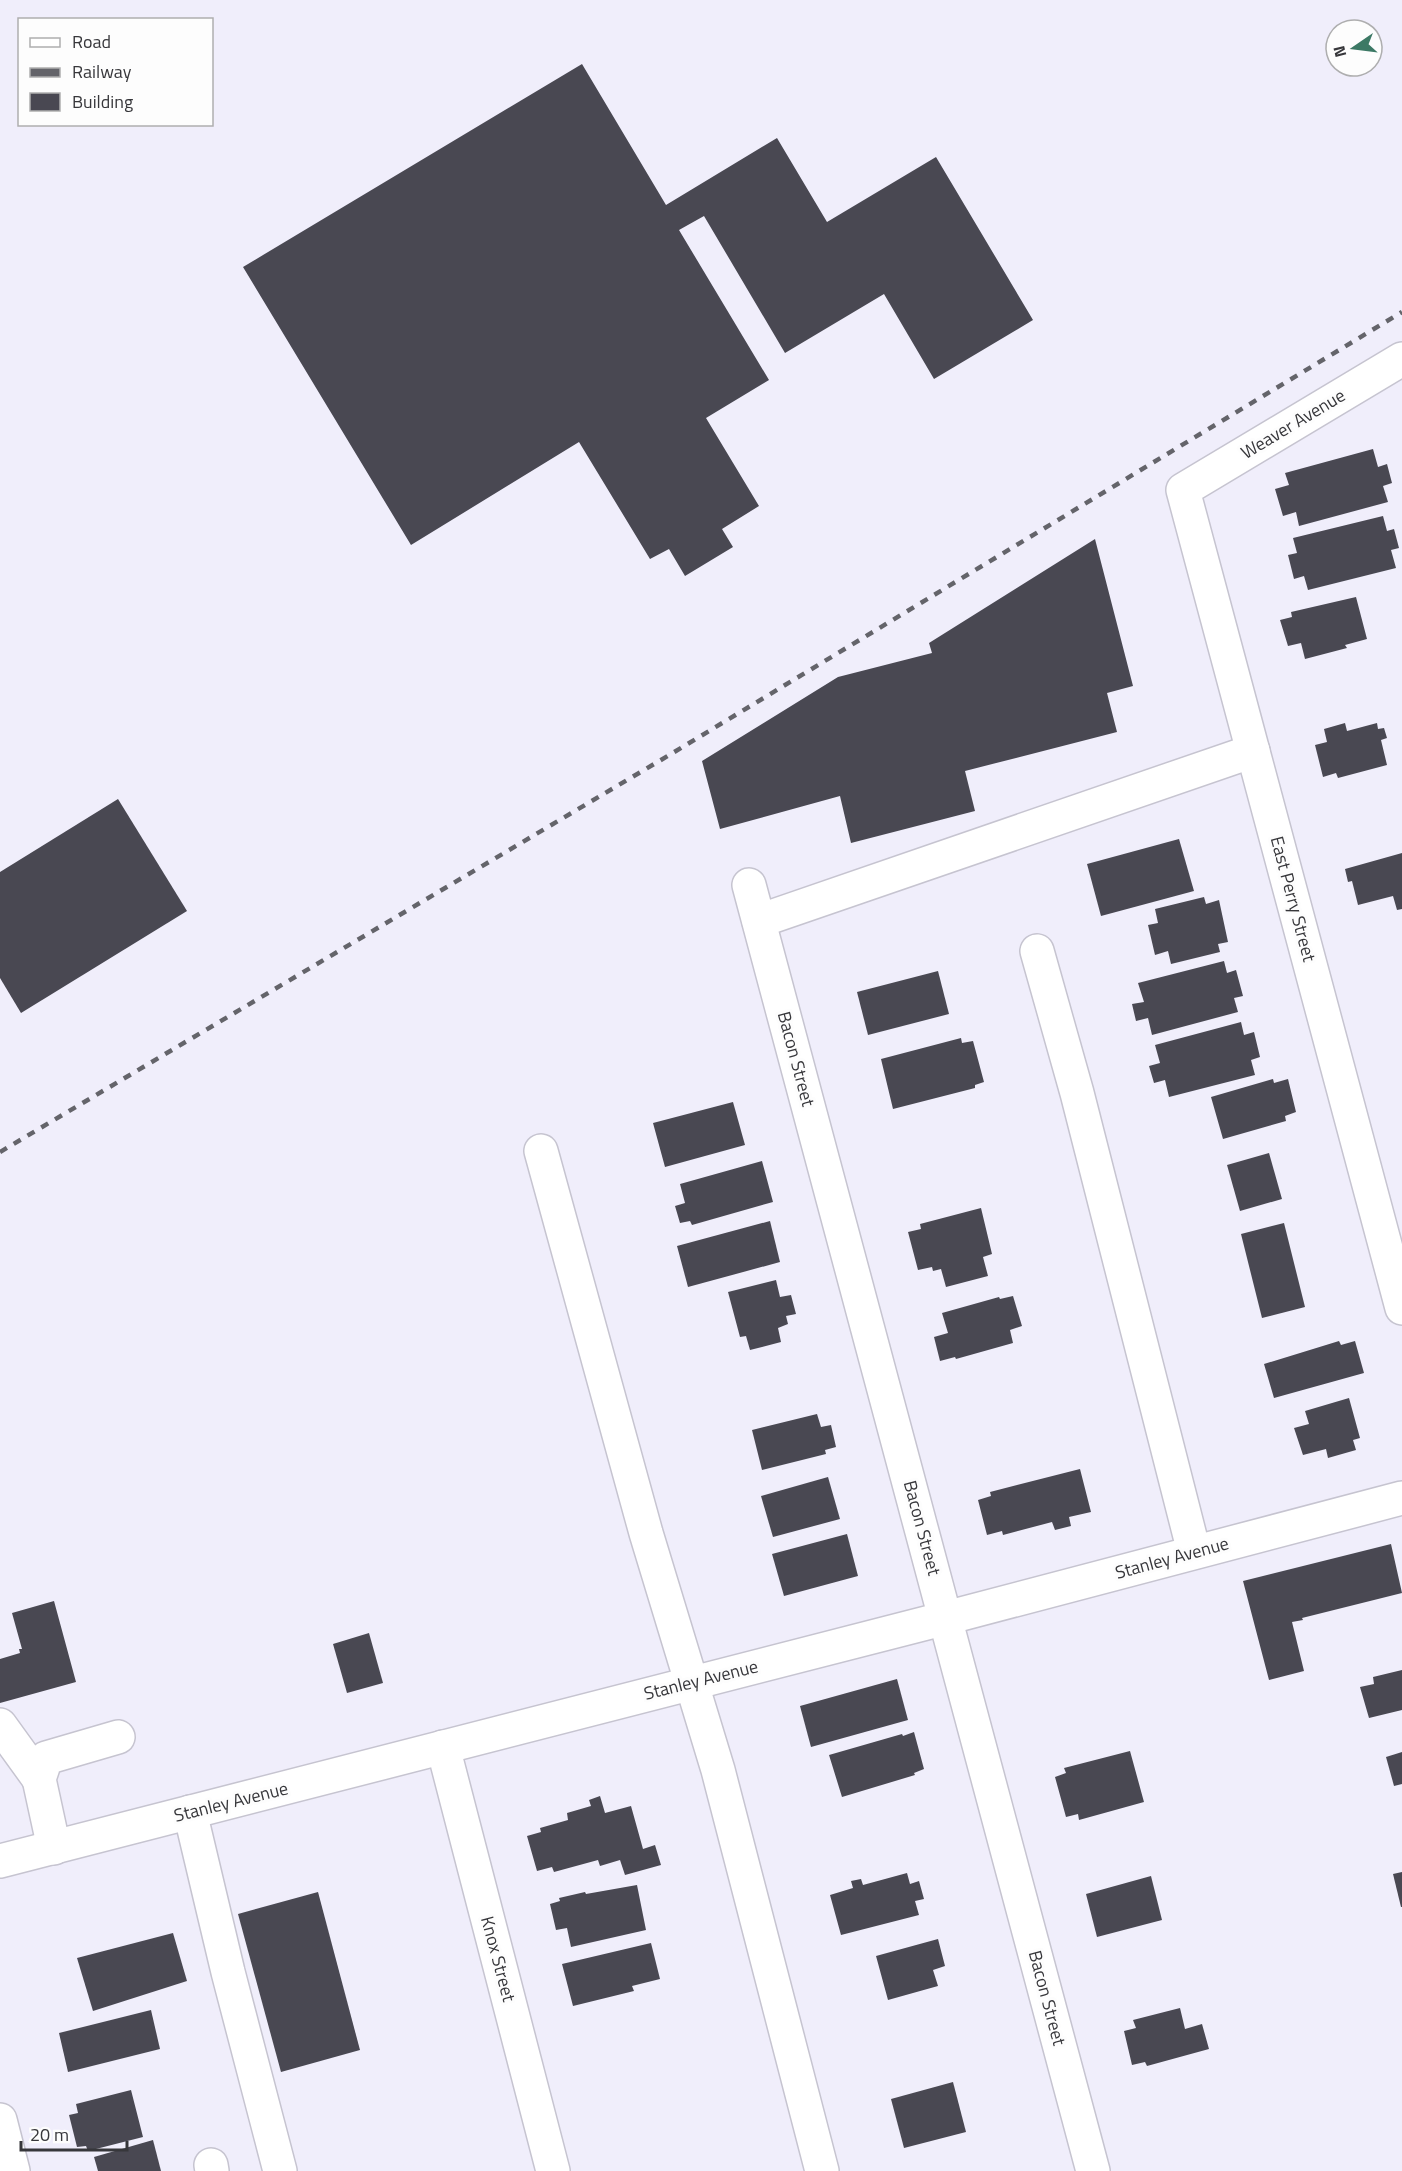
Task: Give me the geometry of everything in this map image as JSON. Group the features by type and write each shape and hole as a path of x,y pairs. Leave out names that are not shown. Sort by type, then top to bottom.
{"street":[{"name":"Weaver Avenue","path":"1183,490 1402,359"},
{"name":"East Perry Street","path":"1183,490 1402,1308"},
{"path":"759,921 1253,751"},
{"name":"Bacon Street","path":"749,885 1093,2171"},
{"path":"1037,951 1077,1093 1194,1552"},
{"path":"541,1151 646,1533 718,1770 822,2171"},
{"name":"Stanley Avenue","path":"0,1862 1402,1498"},
{"path":"0,1725 39,1779 54,1848"},
{"path":"39,1779 46,1758 118,1737"},
{"name":"Knox Street","path":"443,1748 553,2171"},
{"path":"190,1812 228,1972 280,2171"},
{"path":"0,2120 13,2171"}],"building":[{"path":"582,64 666,205 777,138 827,222 936,157 1033,320 934,379 884,294 785,353 704,216 679,230 769,380 706,418 759,506 722,529 733,547 685,576 669,549 650,559 579,442 411,545 243,267"},
{"path":"1373,449 1378,467 1387,464 1392,483 1383,486 1388,502 1299,526 1296,512 1283,516 1275,489 1289,485 1285,473"},
{"path":"1383,516 1387,531 1394,529 1399,548 1391,550 1396,568 1308,590 1304,576 1294,579 1288,555 1297,553 1293,538"},
{"path":"1095,539 1133,686 1107,693 1117,732 965,771 975,811 851,843 840,796 720,829 702,761 838,677 932,653 929,643"},
{"path":"1356,597 1367,639 1345,645 1347,648 1305,659 1301,643 1288,646 1280,620 1292,617 1291,612"},
{"path":"1345,723 1347,731 1377,723 1378,729 1384,728 1387,738 1381,740 1387,765 1338,778 1336,773 1323,777 1315,745 1327,742 1324,729"},
{"path":"118,799 187,911 21,1013 0,978 0,872"},
{"path":"1179,839 1194,891 1101,916 1087,864"},
{"path":"1402,853 1402,909 1397,910 1393,896 1358,905 1352,881 1348,882 1345,869"},
{"path":"1204,897 1206,904 1219,900 1228,942 1218,944 1220,952 1171,964 1168,951 1155,955 1148,925 1158,923 1155,909"},
{"path":"1224,961 1227,973 1236,970 1243,996 1234,998 1238,1012 1152,1035 1148,1018 1136,1021 1132,1004 1144,1002 1138,983"},
{"path":"938,971 949,1014 868,1035 857,992"},
{"path":"1241,1022 1244,1035 1254,1032 1260,1057 1251,1060 1255,1075 1169,1097 1165,1080 1154,1083 1149,1066 1160,1063 1155,1045"},
{"path":"961,1038 962,1043 973,1041 984,1082 975,1085 975,1088 893,1109 881,1059"},
{"path":"1273,1079 1274,1083 1288,1079 1296,1112 1285,1116 1286,1121 1223,1139 1211,1097"},
{"path":"733,1102 745,1145 665,1167 653,1123"},
{"path":"1269,1153 1282,1199 1240,1211 1227,1165"},
{"path":"762,1161 773,1202 692,1225 690,1221 680,1223 675,1206 685,1203 680,1184"},
{"path":"981,1208 992,1254 983,1257 988,1276 946,1287 941,1269 933,1271 932,1267 918,1270 908,1232 921,1229 920,1224"},
{"path":"770,1221 780,1262 688,1287 677,1246"},
{"path":"1284,1223 1305,1307 1262,1318 1241,1234"},
{"path":"776,1280 780,1297 791,1295 796,1314 786,1316 788,1324 778,1328 781,1342 750,1350 746,1336 740,1337 728,1292"},
{"path":"1013,1296 1022,1326 1010,1330 1013,1343 956,1359 955,1357 940,1361 934,1337 948,1333 942,1313 999,1297 1000,1299"},
{"path":"1339,1341 1341,1345 1355,1341 1364,1373 1274,1398 1264,1364"},
{"path":"1349,1398 1360,1438 1353,1440 1356,1450 1328,1458 1326,1449 1303,1455 1294,1428 1309,1424 1305,1411"},
{"path":"817,1414 821,1427 831,1425 836,1447 825,1450 826,1454 762,1470 752,1430"},
{"path":"1080,1469 1091,1512 1069,1517 1071,1526 1055,1530 1052,1522 1003,1535 1002,1531 987,1535 978,1500 991,1496 990,1492"},
{"path":"828,1477 840,1519 773,1537 761,1496"},
{"path":"847,1534 858,1576 784,1596 772,1554"},
{"path":"1391,1544 1402,1593 1292,1622 1304,1671 1269,1680 1243,1581"},
{"path":"54,1601 76,1682 0,1703 0,1659 20,1653 19,1649 22,1649 12,1613"},
{"path":"369,1633 383,1683 347,1693 333,1644"},
{"path":"1402,1670 1402,1710 1369,1718 1360,1687 1374,1684 1373,1677"},
{"path":"897,1679 908,1720 811,1747 800,1706"},
{"path":"914,1732 924,1769 914,1773 915,1775 842,1797 829,1755"},
{"path":"1130,1751 1144,1802 1079,1820 1078,1814 1066,1817 1055,1777 1066,1773 1064,1768"},
{"path":"1402,1752 1402,1784 1394,1786 1386,1757"},
{"path":"600,1796 605,1813 631,1806 643,1849 655,1845 661,1865 625,1875 620,1860 600,1866 598,1860 554,1872 552,1867 537,1871 527,1836 541,1832 540,1828 568,1820 567,1813 591,1806 589,1800"},
{"path":"1402,1872 1402,1907 1401,1907 1393,1874"},
{"path":"907,1873 910,1884 919,1881 924,1899 915,1901 919,1915 841,1935 830,1895 853,1888 851,1881 861,1879 863,1885"},
{"path":"1151,1876 1162,1920 1097,1937 1086,1894"},
{"path":"637,1885 646,1930 571,1947 567,1928 556,1930 550,1904 560,1901 559,1898"},
{"path":"318,1892 360,2050 281,2072 238,1914"},
{"path":"173,1933 187,1981 93,2011 77,1958"},
{"path":"938,1939 945,1966 933,1970 938,1986 888,2000 876,1956"},
{"path":"651,1943 660,1979 632,1986 634,1991 573,2006 562,1964"},
{"path":"1180,2008 1185,2029 1202,2024 1209,2049 1147,2066 1145,2062 1132,2065 1124,2031 1136,2028 1133,2020"},
{"path":"151,2010 160,2049 68,2072 59,2033"},
{"path":"953,2082 966,2132 904,2148 891,2099"},
{"path":"131,2090 143,2137 88,2151 86,2146 77,2147 69,2115 78,2113 76,2104"},
{"path":"153,2140 161,2171 98,2171 94,2157"}],"railway":[{"path":"0,1152 671,754 1402,312"}]}
